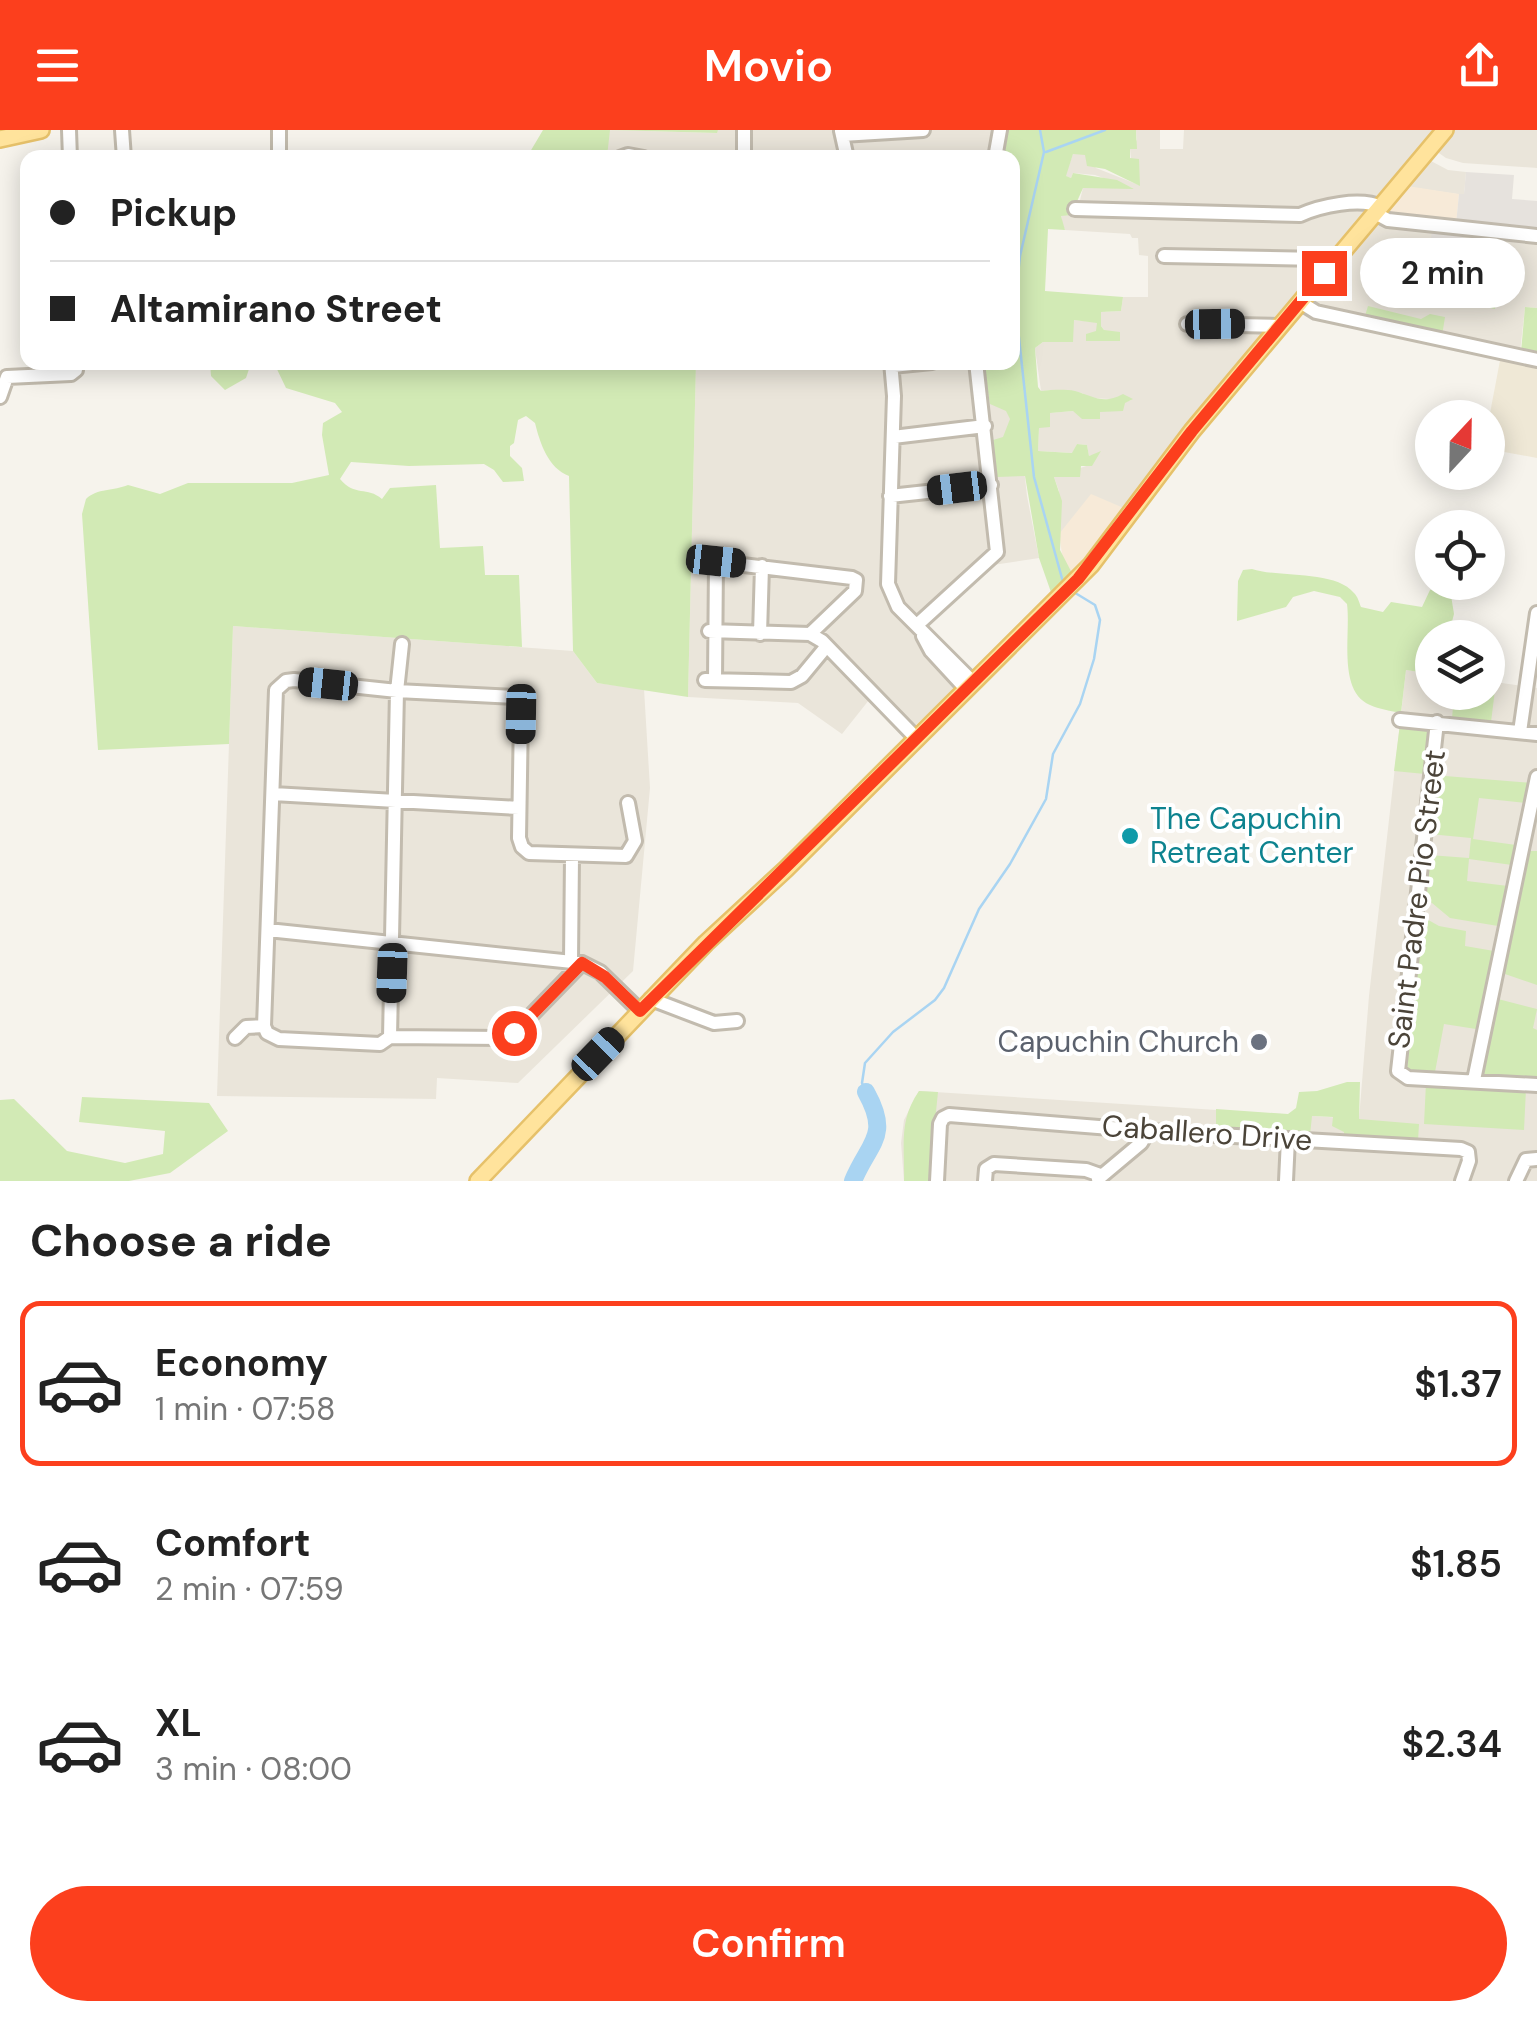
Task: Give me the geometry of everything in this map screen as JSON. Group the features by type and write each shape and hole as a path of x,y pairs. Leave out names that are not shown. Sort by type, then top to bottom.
{"main road":[{"path":"0,139 40,130"},
{"path":"478,1181 645,1005 1078,579 1192,431 1445,130"}],"street":[{"path":"841,133 923,130"},
{"path":"1075,208 1300,215 1313,208 1370,203 1388,220 1537,236"},
{"path":"1164,256 1333,262"},
{"path":"1300,302 1316,312 1537,360"},
{"path":"1187,324 1280,326"},
{"path":"1,403 7,377 71,374 76,370"},
{"path":"892,370 888,584 898,607 917,624 932,651 970,686"},
{"path":"917,624 996,552 977,370"},
{"path":"893,437 985,426"},
{"path":"890,496 991,484"},
{"path":"701,560 856,580 856,591 810,634"},
{"path":"716,561 710,680 792,682 826,647"},
{"path":"760,634 762,566"},
{"path":"1520,732 1537,612"},
{"path":"711,631 810,634 917,739"},
{"path":"390,1038 397,691 402,644"},
{"path":"572,856 576,962 507,1037 390,1038 380,1044 278,1039 267,1033 264,1026 275,694 279,684 294,680 397,691 516,697 521,714 520,843 524,851 535,855 630,854 636,841 628,803"},
{"path":"1400,720 1537,734"},
{"name":"Saint Padre Pio Street","path":"1437,722 1398,1065 1400,1074 1408,1078 1474,1080"},
{"path":"1537,776 1474,1080 1537,1085"},
{"path":"273,794 519,808"},
{"path":"268,930 576,962 645,1005 714,1023 737,1021"},
{"path":"234,1038 246,1027 264,1026"},
{"name":"Caballero Drive","path":"937,1181 943,1118 949,1115 1148,1131 1461,1148 1469,1154 1462,1181"},
{"path":"985,1181 986,1169 994,1164 1086,1170 1098,1178 1141,1142 1148,1131"},
{"path":"1286,1181 1288,1139"},
{"path":"1516,1181 1524,1162 1537,1158"}],"shaded area":[{"path":"609,130 1030,130 1017,150 608,150"},
{"path":"1136,130 1160,130 1160,149 1183,149 1184,130 1438,130 1104,539 1059,538 1059,491 1054,477 1092,464 1098,454 1089,456 1087,445 1077,444 1073,453 1038,451 1039,427 1049,419 1049,413 1073,411 1100,418 1099,412 1131,400 1041,391 1035,348 1073,320 1097,322 1097,331 1086,341 1104,330 1100,312 1121,311 1123,297 1148,297 1148,256 1139,255 1138,238 1130,234 1065,230 1062,223 1061,215 1072,213 1083,188 1132,188 1095,175 1065,176 1073,154 1085,154 1096,168 1139,185 1139,160 1131,159 1130,149 1137,140"},
{"path":"1452,130 1537,130 1537,168 1463,163 1446,158 1436,151"},
{"path":"1431,161 1448,170 1466,172 1464,195 1409,187"},
{"path":"1466,172 1514,175 1512,199 1537,201 1537,231 1456,224"},
{"path":"1407,186 1459,194 1456,224 1395,218 1383,213"},
{"path":"1377,220 1537,238 1537,308 1525,307 1520,352 1308,304"},
{"path":"1432,230 1464,234 1461,262 1429,258"},
{"path":"1501,355 1537,363 1537,458 1505,452 1505,400 1493,400"},
{"path":"696,370 1013,370 1027,496 1039,558 993,565 924,626 969,676 905,735 869,700 842,734 798,703 688,697"},
{"path":"1091,494 1126,509 1073,575 1063,560 1059,534"},
{"path":"233,626 573,651 597,683 644,689 650,788 633,971 518,1083 437,1078 436,1099 217,1096"},
{"path":"1406,670 1415,671 1415,710 1505,710 1505,683 1537,688 1537,1181 904,1181 904,1120 919,1091 1359,1119"}],"green space":[{"path":"543,130 610,130 608,150 531,150"},
{"path":"610,130 718,130 717,133"},
{"path":"1007,130 1136,130 1137,149 1130,149 1130,158 1139,159 1140,186 1105,169 1087,166 1085,155 1073,154 1066,176 1071,178 1073,173 1117,180 1134,189 1083,188 1071,215 1061,216 1065,230 1048,229 1045,291 1123,297 1121,311 1101,312 1101,326 1120,332 1120,341 1086,341 1086,334 1096,331 1097,323 1074,320 1073,342 1043,342 1035,348 1038,387 1041,391 1071,390 1104,399 1123,394 1133,399 1125,403 1123,411 1100,412 1100,419 1082,419 1073,411 1050,413 1050,427 1039,428 1038,451 1072,453 1077,444 1087,445 1089,456 1101,451 1092,466 1081,466 1080,477 1054,477 1062,501 1060,550 1073,575 1052,595 1039,558 1025,476 997,477 993,440 1003,437 1010,419 1006,411 990,404 984,370 1020,370 1020,150 1003,150"},
{"path":"1433,259 1451,260 1450,274 1498,276 1495,309 1486,307 1488,292 1464,287 1461,300 1429,294"},
{"path":"1368,306 1421,319 1430,314 1445,317 1442,336 1364,319"},
{"path":"1525,307 1537,308 1537,356 1521,352"},
{"path":"211,370 249,370 246,378 225,390 211,376"},
{"path":"277,370 696,370 688,697 597,683 573,651 569,476 550,461 535,423 526,416 518,420 510,446 510,456 522,468 524,481 503,482 484,464 409,466 351,462 340,479 351,488 382,499 390,488 436,485 440,548 483,546 485,575 519,575 522,647 233,626 229,744 98,750 82,514 86,499 128,485 160,494 188,483 292,483 329,475 323,423 342,412 335,403 286,388"},
{"path":"1243,570 1334,581 1354,593 1361,607 1383,612 1391,602 1422,607 1425,600 1452,600 1454,614 1452,620 1415,620 1415,671 1406,670 1401,713 1381,709 1360,698 1349,675 1347,604 1340,597 1314,591 1293,597 1286,607 1237,621 1238,581"},
{"path":"1453,710 1492,710 1491,722 1452,719"},
{"path":"1400,724 1430,732 1425,774 1394,771"},
{"path":"1436,778 1532,783 1527,803 1479,798 1473,839 1516,845 1512,865 1469,859 1467,881 1508,886 1498,926 1450,918 1426,898 1429,855 1469,858 1471,838 1429,834"},
{"path":"1527,851 1537,851 1537,985 1502,973"},
{"path":"1423,917 1439,926 1466,931 1465,946 1494,951 1476,1029 1444,1024 1435,1072 1407,1069"},
{"path":"1498,999 1537,1009 1533,1028 1537,1030 1537,1079 1480,1073"},
{"path":"1360,1082 1359,1119 1419,1124 1418,1141 1344,1136 1344,1132 1332,1126 1333,1117 1312,1116 1310,1135 1216,1127 1216,1109 1288,1114 1296,1108 1299,1092"},
{"path":"1426,1083 1526,1089 1524,1130 1424,1124"},
{"path":"919,1091 938,1092 929,1181 904,1181 905,1124"},
{"path":"82,1097 209,1103 228,1131 170,1173 129,1181 0,1181 0,1100 14,1099 67,1151 125,1163 163,1154 165,1131 79,1122"}],"waterway":[{"path":"1020,256 1044,152 1040,130"},
{"path":"1046,152 1105,130"},
{"path":"1020,347 1034,477 1063,582"},
{"path":"866,1092 862,1083 865,1063 893,1032 935,1000 944,988 979,909 1010,864 1046,799 1053,754 1080,704 1094,659 1100,620 1095,605 1072,591"},
{"path":"853,1181 877,1130 877,1119 866,1092"}],"place":[{"name":"The Capuchin Retreat Center","path":"1130,836"},
{"name":"Capuchin Church","path":"1259,1042"}],"route":[{"path":"514,1033 582,963 605,977 640,1011 1078,579 1192,431 1324,273"}]}
